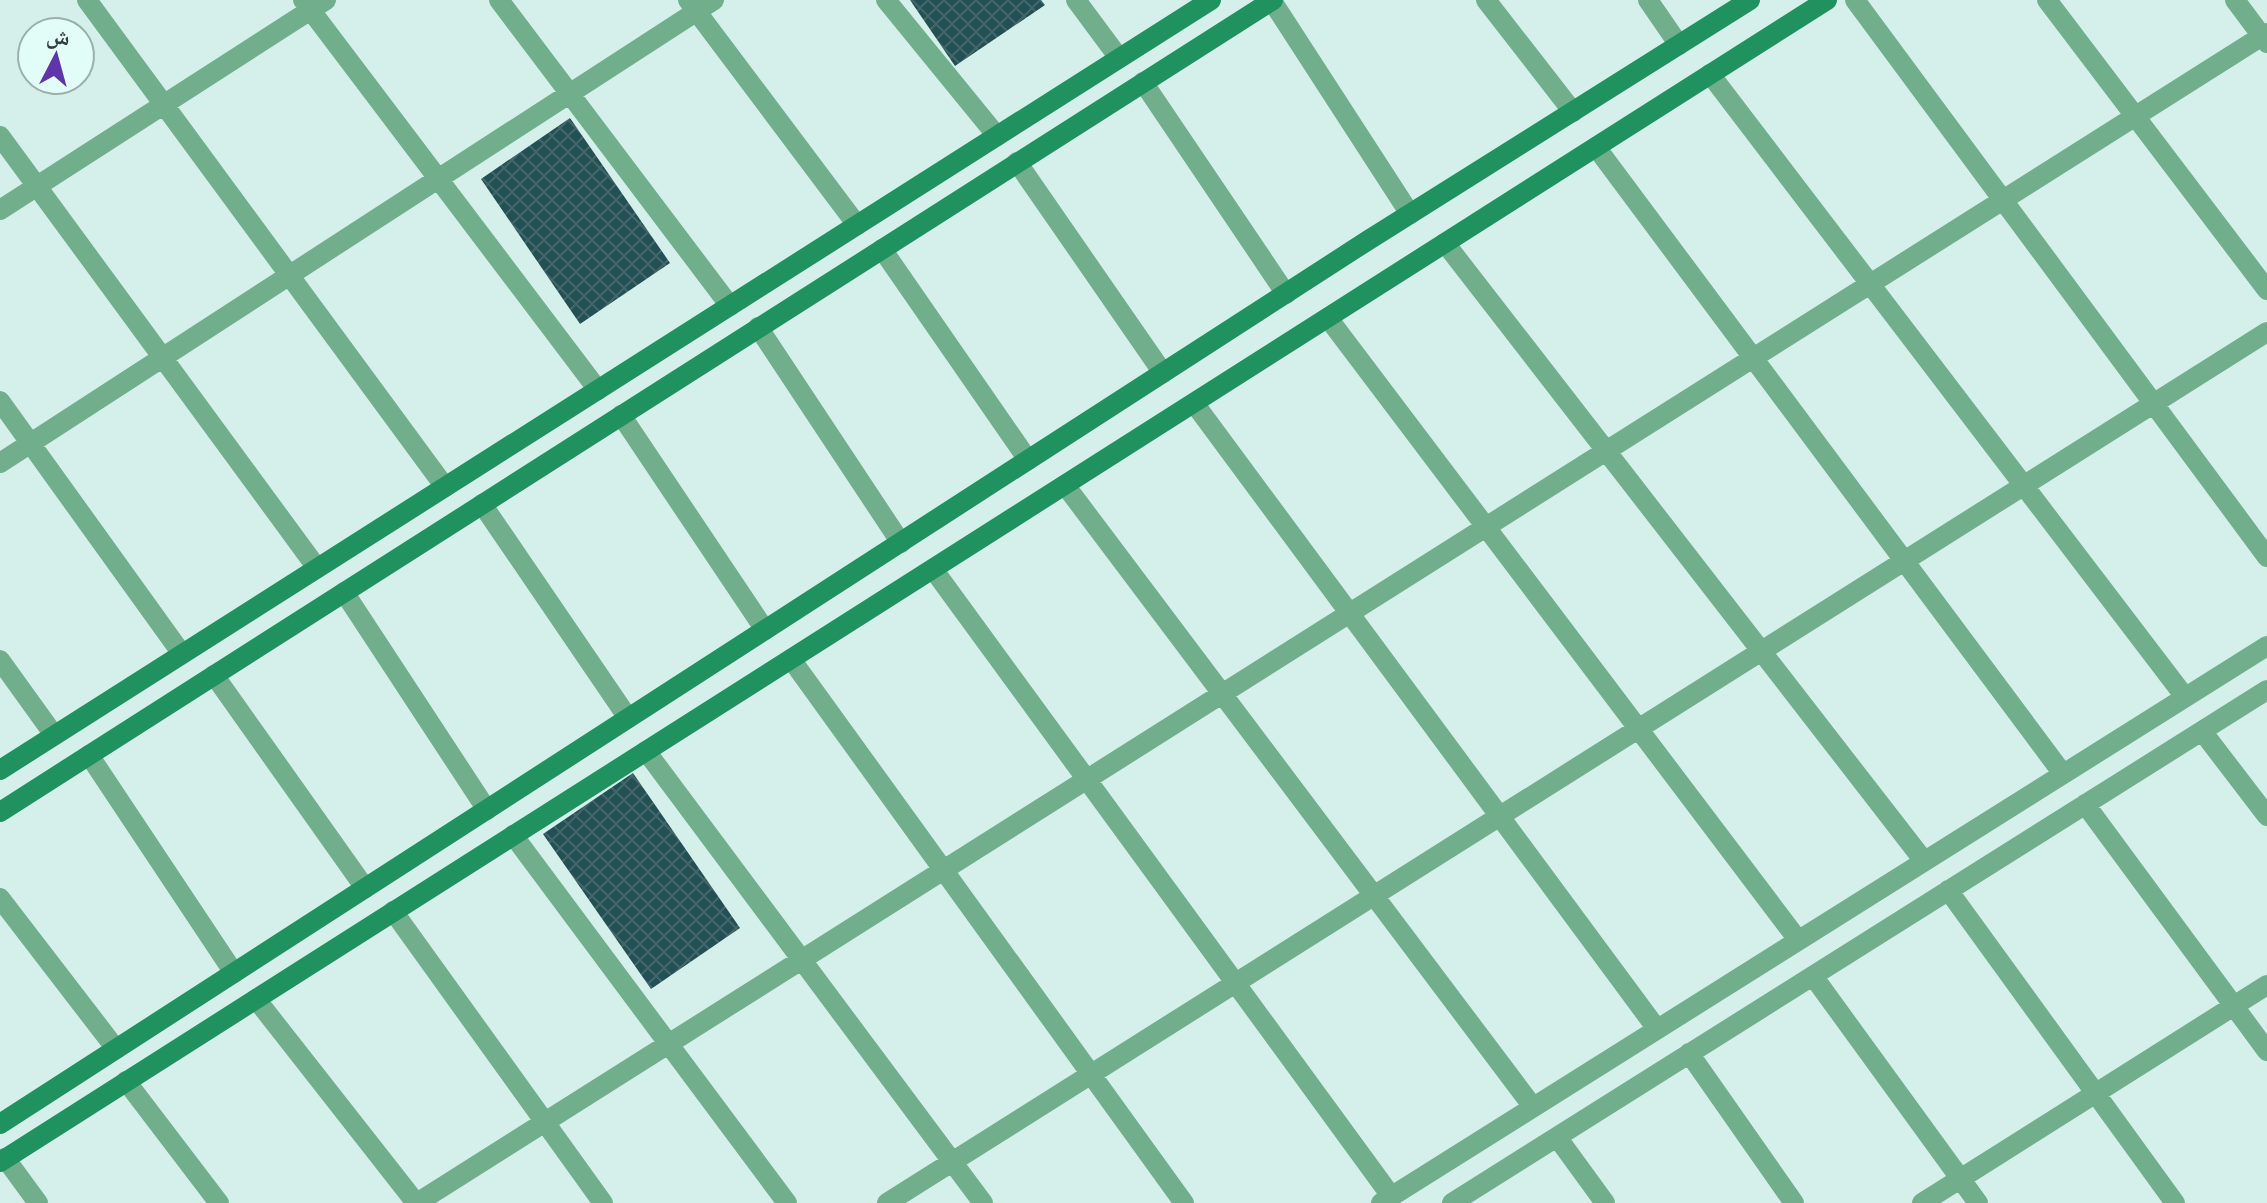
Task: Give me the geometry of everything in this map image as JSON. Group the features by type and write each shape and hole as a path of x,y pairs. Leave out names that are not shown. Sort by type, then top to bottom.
{"street":[{"path":"87,0 445,487"},
{"path":"499,0 730,306"},
{"path":"886,0 997,136"},
{"path":"1076,0 1119,58"},
{"path":"0,770 1211,0"},
{"path":"0,812 1272,0 1410,214"},
{"path":"1486,0 1573,112"},
{"path":"1648,0 1679,45"},
{"path":"0,1124 1410,214 1750,0"},
{"path":"38,1203 2,1160 1827,0"},
{"path":"1855,0 2267,557"},
{"path":"2047,0 2267,290"},
{"path":"256,999 416,1203 2135,116 2265,37 2235,0"},
{"path":"0,210 313,3 438,179 598,390"},
{"path":"0,463 570,94 700,4 857,225"},
{"path":"1710,74 2185,697"},
{"path":"1143,82 1286,294"},
{"path":"0,136 317,568"},
{"path":"1596,147 2063,774"},
{"path":"1017,162 1163,373"},
{"path":"1445,243 1924,861"},
{"path":"882,249 1028,460"},
{"path":"1328,318 1798,940"},
{"path":"758,327 901,543"},
{"path":"887,1203 2267,332"},
{"path":"0,401 182,654"},
{"path":"1194,403 1657,1029"},
{"path":"621,415 765,630"},
{"path":"1065,485 1533,1107"},
{"path":"482,504 628,718"},
{"path":"933,569 1236,983 1386,1200 2267,646"},
{"path":"344,592 487,810"},
{"path":"791,659 1184,1203"},
{"path":"0,660 54,735"},
{"path":"214,675 365,888"},
{"path":"1452,1203 2267,690"},
{"path":"2202,731 2267,816"},
{"path":"646,751 983,1203"},
{"path":"89,755 234,973"},
{"path":"2085,804 2267,1051"},
{"path":"513,835 787,1203"},
{"path":"1948,890 2175,1203"},
{"path":"0,898 116,1049"},
{"path":"393,911 603,1203"},
{"path":"1813,976 1978,1203"},
{"path":"1922,1203 2267,985"},
{"path":"1689,1053 1794,1203"},
{"path":"126,1081 219,1203"},
{"path":"1557,1137 1605,1203"}],"building":[{"path":"910,0 1041,0 1045,5 955,66"},
{"path":"570,118 670,263 580,324 481,179"},
{"path":"633,773 740,928 651,989 543,834"}]}
